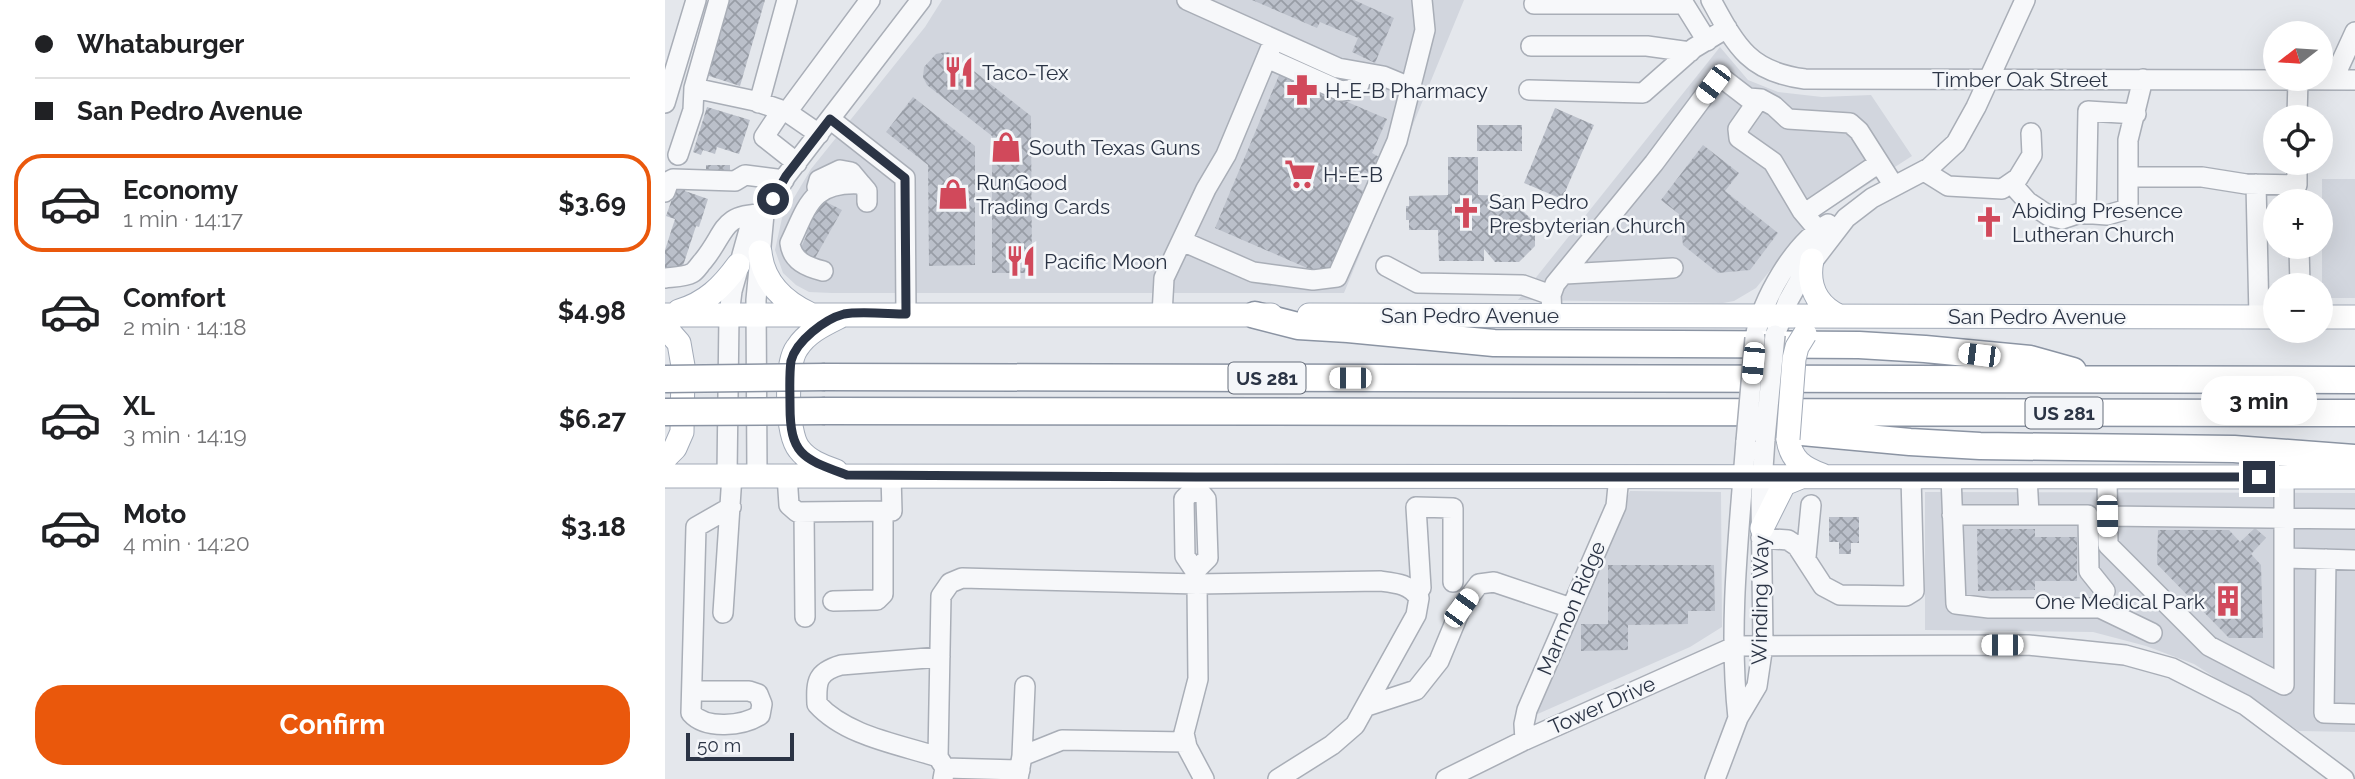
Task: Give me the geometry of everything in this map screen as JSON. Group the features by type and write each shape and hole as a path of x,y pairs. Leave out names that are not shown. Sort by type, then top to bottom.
{"highway":[{"path":"1255,315 1298,326 1494,343 1845,345 1918,348 2030,359 2105,380"},
{"name":"US 281","path":"665,379 2355,380"},
{"name":"US 281","path":"665,412 2355,413"},
{"path":"1773,412 1802,432 1910,442 1980,446 2234,450 2355,458"}],"main road":[{"path":"760,252 763,267 778,292 792,306 810,314"},
{"path":"1812,260 1810,278 1815,295 1835,316 1805,334 1797,347 1766,440 1790,450 1797,461 1809,470 1825,476"},
{"path":"665,315 687,309 712,295 727,281 738,265"},
{"name":"San Pedro Avenue","path":"665,315 1255,315 1551,305 1768,326 1835,316 2263,317"},
{"path":"844,314 812,332 795,351 790,368 790,426 793,440 804,455 820,465 847,475"},
{"path":"2333,317 2355,317"},
{"path":"665,327 675,336 681,348 683,432 675,448 665,458"},
{"path":"665,476 891,475 1196,482 1619,476 2355,477"},
{"path":"1762,540 1784,484 1801,477"}],"street":[{"path":"665,103 696,0"},
{"path":"678,155 693,110 694,88 719,0"},
{"path":"759,103 787,0"},
{"path":"797,163 764,137 870,0"},
{"path":"723,613 731,506 729,315 738,265 749,230 764,214 784,180 922,0"},
{"path":"1187,0 1338,68 1383,76 1412,88"},
{"path":"1182,241 1253,272 1313,280 1337,277 1397,141 1425,30 1422,0"},
{"path":"1768,326 1812,260 1846,218 1862,204 1924,171 1956,143 1976,107 2025,0"},
{"path":"1534,4 1684,4 1707,41"},
{"name":"Timber Oak Street","path":"1713,4 1738,47 1759,65 1786,76 1805,79 2263,80"},
{"path":"1529,90 1643,93 1690,52 1727,28"},
{"path":"2333,80 2355,32"},
{"path":"1162,315 1164,278 1206,189 1226,155 1274,40"},
{"path":"1531,46 1647,46 1690,52"},
{"path":"1266,58 1341,91 1359,85 1362,73"},
{"path":"1386,266 1418,283 1523,285 1551,305 1555,284 1654,163 1713,84 1722,79 1748,98 1759,99 1774,106 1788,120 1850,123 1860,131 1893,186"},
{"path":"2011,183 2028,202 2049,216 2062,219 2086,214 2107,215 2128,209 2128,139 2143,79"},
{"name":"Timber Oak Street","path":"2333,80 2355,80"},
{"path":"694,88 759,103 825,127 905,178 906,314"},
{"path":"1759,99 1738,129 1739,138 1773,162 1818,230"},
{"path":"2086,214 2088,111 2136,114"},
{"path":"1924,171 1948,186 2002,189 2018,178 2032,155 2031,133"},
{"path":"1805,214 1879,163"},
{"path":"665,192 673,178 735,181 745,175 784,180"},
{"path":"2128,177 2202,177 2279,189"},
{"path":"2256,184 2263,273"},
{"path":"823,271 795,258 790,243 814,195 835,185 864,193"},
{"path":"665,278 693,273 708,256 728,222 745,214 764,214"},
{"path":"757,475 756,314 764,214"},
{"path":"1753,476 1766,440 1768,326 1789,264 1818,230 1846,218"},
{"path":"1565,274 1673,268"},
{"path":"787,475 789,505 797,512 804,512 892,511 891,475"},
{"name":"Marmon Ridge","path":"1525,740 1527,710 1616,506 1619,476"},
{"name":"Winding Way","path":"1714,779 1738,718 1757,687 1763,645 1762,540 1753,476"},
{"name":"Winding Way","path":"1738,718 1735,687 1739,553 1753,476"},
{"path":"1739,553 1762,540 1788,540 1806,557 1823,586 1840,595 1906,596 1914,591 1911,476"},
{"path":"1951,476 1957,604 1989,608 2100,608 2152,633"},
{"path":"2027,476 2029,514"},
{"path":"2107,477 2108,545 2209,646 2284,685 2284,477"},
{"path":"1196,578 1208,558 1206,499 1196,482 1184,499 1184,533 1185,556 1196,578 1198,679 1184,733 1204,779"},
{"path":"1806,557 1811,505"},
{"path":"692,691 696,527 731,506"},
{"path":"1278,779 1332,745 1355,725 1416,615 1419,598 1416,507 1453,508 1453,582"},
{"path":"832,601 877,600 883,594 883,511"},
{"path":"804,512 805,617"},
{"path":"1952,515 2088,515 2089,571 2105,591 2100,608"},
{"path":"2107,516 2355,519"},
{"path":"1184,533 1208,534"},
{"path":"2284,558 2355,561"},
{"path":"2326,559 2324,713 2355,714"},
{"path":"942,768 941,596 950,583 962,579 1196,578 1380,581 1417,589 1453,582 1478,585 1495,582 1571,608"},
{"path":"1367,706 1416,690 1439,661 1461,608 1478,585"},
{"name":"Tower Drive","path":"1446,779 1525,740 1736,646 2028,645 2125,655 2172,668 2245,705 2344,779"},
{"path":"940,657 841,665 827,669 817,682 817,705 828,717 853,730 942,768 1020,768 1062,740 1186,742"},
{"path":"1693,665 1717,670 1735,687"},
{"path":"1020,768 1025,686"}],"shaded area":[{"path":"942,0 1464,0 1344,293 809,292 783,273 775,250 782,218 811,169 925,27"},
{"path":"1720,47 1748,80 1778,92 1822,97 1871,95 1912,156 1825,212 1785,252 1756,288 1734,301 1518,300"},
{"path":"2322,179 2355,179 2355,298 2333,298 2333,273 2322,273 2322,259 2333,259 2333,189 2322,189"},
{"path":"1630,491 1721,492 1722,627 1690,647 1533,716"},
{"path":"1925,492 2355,493 2355,732 2299,731 2194,664 2146,646 2093,632 1925,630"}],"building":[{"path":"725,0 765,0 740,86 703,74"},
{"path":"1252,0 1354,0 1394,18 1375,63 1352,52 1358,38 1320,22 1317,28"},
{"path":"951,53 1031,116 1032,273 992,273 992,136 927,85 923,77 924,67 936,54"},
{"name":"H-E-B","path":"1280,73 1387,119 1372,153 1379,157 1371,175 1363,172 1357,188 1364,191 1341,243 1347,245 1334,274 1321,274 1215,228"},
{"path":"913,97 975,146 975,265 929,266 928,165 886,132"},
{"path":"707,107 750,120 739,154 717,147 715,154 703,150 701,155 693,152"},
{"name":"San Pedro Presbyterian Church","path":"1555,108 1594,125 1562,199 1524,183"},
{"name":"San Pedro Presbyterian Church","path":"1477,125 1522,125 1522,151 1477,151"},
{"path":"1703,145 1739,173 1725,191 1778,233 1750,270 1718,273 1683,245 1679,214 1661,200"},
{"name":"San Pedro Presbyterian Church","path":"1448,157 1478,157 1478,195 1509,196 1509,207 1519,207 1535,223 1535,246 1519,262 1495,262 1484,249 1484,261 1439,261 1438,230 1409,230 1406,206 1409,206 1409,196 1448,195"},
{"path":"706,165 730,165 730,177 706,177"},
{"path":"678,182 687,185 685,191 708,199 681,272 665,267 665,250 675,219 666,216"},
{"path":"822,200 842,210 815,258 800,250 807,234 805,233"},
{"path":"1829,517 1859,517 1859,543 1851,543 1851,554 1839,554 1839,542 1829,542"},
{"name":"One Medical Park","path":"2255,528 2266,538 2251,554 2261,565 2263,638 2229,638 2157,564 2158,530 2229,530 2240,542"},
{"path":"1977,529 2035,529 2035,537 2077,537 2077,581 2035,581 2035,590 1978,591"},
{"path":"1608,565 1714,565 1715,611 1688,611 1688,624 1628,625 1628,650 1581,651 1581,624 1608,624"}],"place":[{"name":"Taco-Tex","path":"959,72"},
{"name":"H-E-B Pharmacy","path":"1302,90"},
{"name":"South Texas Guns","path":"1006,147"},
{"name":"H-E-B","path":"1300,174"},
{"name":"RunGood Trading Cards","path":"953,194"},
{"name":"San Pedro Presbyterian Church","path":"1466,213"},
{"name":"Abiding Presence Lutheran Church","path":"1989,222"},
{"name":"Pacific Moon","path":"1021,261"},
{"name":"One Medical Park","path":"2228,601"}],"route":[{"path":"773,199 786,176 830,119 905,178 906,314 844,314 805,338 797,346 791,361 790,426 793,440 810,459 847,475 2259,477"}]}
